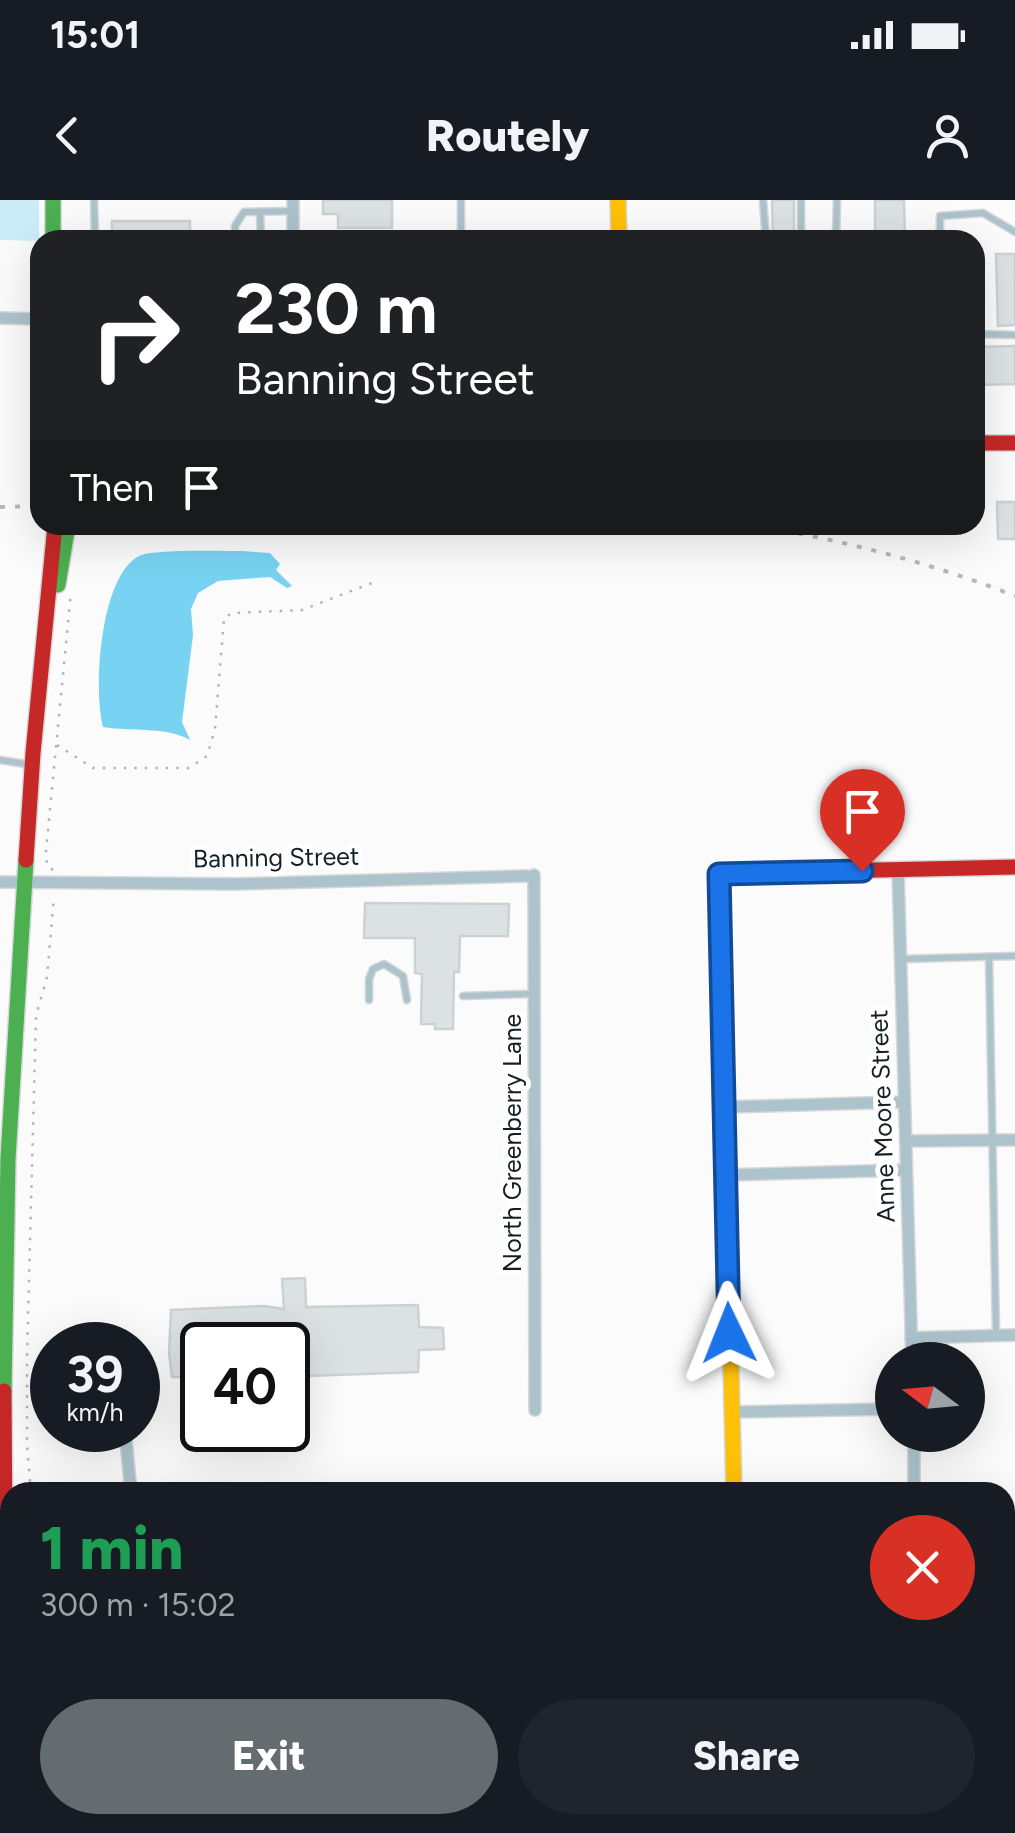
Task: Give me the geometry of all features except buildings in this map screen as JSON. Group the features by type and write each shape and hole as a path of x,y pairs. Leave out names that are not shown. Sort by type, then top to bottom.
{"main road":[{"path":"53,200 53,230"},
{"path":"618,200 618,230"},
{"path":"985,443 1015,442"},
{"path":"5,1482 2,1357 8,1159 33,765 53,535"},
{"path":"45,638 66,535"},
{"path":"734,1482 719,874 1015,867"}],"street":[{"path":"0,318 30,319"},
{"name":"Anne Moore Street","path":"898,870 911,1342"},
{"name":"Banning Street","path":"0,882 235,884 531,875"},
{"name":"North Greenberry Lane","path":"531,875 534,1410"},
{"path":"724,1107 903,1102"},
{"path":"906,1141 1015,1140"},
{"path":"724,1175 906,1170"},
{"path":"911,1338 1015,1335"},
{"path":"731,1412 875,1409"},
{"path":"127,1452 130,1482"},
{"path":"914,1452 914,1482"}],"lane":[{"path":"94,200 95,230"},
{"path":"461,230 462,200"},
{"path":"763,200 765,230"},
{"path":"801,200 801,230"},
{"path":"836,230 837,200"},
{"path":"235,230 244,212 293,206"},
{"path":"260,212 261,230"},
{"path":"940,230 940,216 983,213 1015,232"},
{"path":"985,334 1015,334"},
{"path":"0,760 33,765"},
{"path":"900,959 1015,956"},
{"path":"989,957 996,1336"},
{"path":"369,1000 373,969 384,964 403,976 407,1000"},
{"path":"464,996 527,994"}],"path":[{"path":"56,744 93,768 189,768 207,756 215,728 224,618 232,613 302,610 377,581"},
{"path":"30,1482 26,1446 27,1357 36,1016 46,977 50,911 54,903 54,871 46,866 46,851 71,590"}],"shaded area":[{"path":"0,200 39,200 39,230 30,230 30,241 0,240"}],"water":[{"path":"270,553 280,564 276,570 292,586 287,588 270,577 218,581 198,593 191,609 193,635 182,722 190,740 159,731 103,727 99,687 103,635 108,609 126,568 146,554"}],"railway":[{"path":"0,507 30,506"},
{"path":"805,535 952,573 1015,596"}],"traffic: fast":[{"path":"53,200 53,230"},
{"path":"58,585 66,535"},
{"path":"4,1391 8,1159 26,860"}],"traffic: slow":[{"path":"618,200 619,230"},
{"path":"734,1482 719,874 787,872"}],"traffic: jam":[{"path":"985,443 1015,443"},
{"path":"26,860 54,535"},
{"path":"787,872 1015,867"},
{"path":"4,1391 5,1482"}],"route":[{"path":"729,1333 719,874 862,871"}]}
